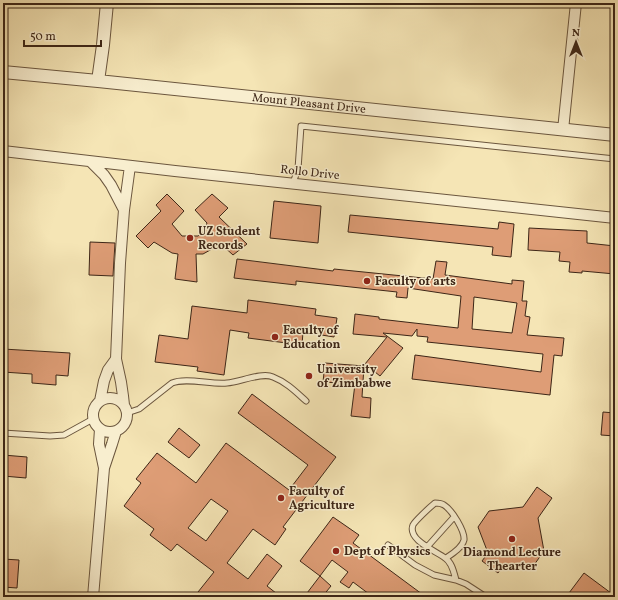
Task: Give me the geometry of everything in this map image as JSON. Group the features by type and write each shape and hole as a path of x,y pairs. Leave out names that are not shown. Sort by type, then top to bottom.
{"street":[{"path":"98,81 107,3"},
{"path":"563,130 576,3"},
{"name":"Mount Pleasant Drive","path":"3,72 615,135"},
{"name":"Rollo Drive","path":"3,151 91,162 615,218"},
{"path":"91,162 104,174 124,210"},
{"path":"125,409 119,400 106,398 95,406 93,419 100,429 109,432 116,431 126,422 125,409 121,382 116,359 120,263 124,210 130,166"},
{"path":"100,401 108,370 116,359"},
{"path":"100,429 98,444 104,468"},
{"path":"93,597 104,468 116,431"}],"lane":[{"path":"293,183 298,169 301,126 615,159"},
{"path":"125,409 138,409 176,381 226,383 264,376 272,376 290,387 306,401"},
{"path":"3,433 50,436 64,435 93,419"},
{"path":"446,558 459,548 464,540 464,535 462,528 449,509 444,504 435,503 413,524 412,532 414,536 427,547 446,558 454,571 456,580"},
{"path":"427,547 454,516"},
{"path":"388,546 415,565 428,572 466,584 486,597"},
{"path":"3,596 18,597"}],"building":[{"name":"UZ Student Records","path":"167,194 184,211 172,224 182,236 198,236 204,231 207,223 195,210 212,194 228,208 219,217 247,244 233,255 221,244 203,254 196,254 197,282 175,279 178,254 172,253 154,242 148,248 136,236 161,211 156,205"},
{"path":"274,201 321,206 318,243 270,238"},
{"path":"350,215 498,229 499,222 514,224 511,257 492,255 493,247 348,232"},
{"path":"529,228 587,231 587,243 615,246 615,274 582,271 582,273 569,272 570,262 559,261 560,252 528,250"},
{"path":"90,242 115,243 113,276 89,275"},
{"path":"237,259 333,271 334,269 433,279 436,261 447,262 445,275 512,284 512,280 524,281 522,301 527,301 525,316 530,317 527,335 564,338 562,356 554,355 550,395 412,379 415,355 541,372 543,354 427,342 428,337 417,336 417,329 412,336 383,333 403,348 380,376 365,364 387,337 353,334 355,314 379,317 379,319 458,328 461,296 408,288 407,298 396,297 397,292 296,281 296,285 234,278","holes":["474,297 517,303 512,333 472,329"]},
{"name":"Faculty of Education","path":"248,300 316,309 315,315 337,318 334,337 303,332 302,345 248,338 249,333 230,330 224,375 197,371 198,367 155,362 159,335 188,339 192,306 247,313"},
{"path":"3,349 70,353 68,376 56,375 56,385 32,383 32,374 3,372"},
{"path":"325,363 364,366 362,397 371,398 370,418 351,416 355,384 323,382"},
{"name":"Faculty of Agriculture","path":"252,394 336,457 283,527 286,529 275,545 253,529 227,563 248,579 267,554 282,566 267,586 281,597 194,597 214,572 177,544 171,551 150,535 154,529 124,506 141,483 136,479 157,453 196,483 226,443 289,490 308,465 238,413","holes":["211,499 228,511 206,541 188,528"]},
{"path":"603,412 615,413 615,436 601,435"},
{"path":"179,428 200,445 189,458 168,442"},
{"path":"3,455 27,457 26,478 3,476"},
{"name":"Diamond Lecture Thearter","path":"537,487 552,498 538,518 544,551 534,565 511,567 504,564 498,573 482,561 488,553 478,527 489,511 523,507"},
{"name":"Dept of Physics","path":"333,517 359,535 353,543 426,597 373,597 353,582 349,588 340,582 348,572 332,560 320,576 300,561"},
{"path":"3,559 19,560 17,588 3,587"},
{"path":"584,573 615,596 615,597 566,597"},
{"path":"320,576 331,586 322,597 304,597"}],"place":[{"name":"UZ Student Records","path":"190,238"},
{"name":"Faculty of arts","path":"367,281"},
{"name":"Faculty of Education","path":"275,337"},
{"name":"University of Zimbabwe","path":"309,376"},
{"name":"Faculty of Agriculture","path":"281,498"},
{"name":"Diamond Lecture Thearter","path":"512,539"},
{"name":"Dept of Physics","path":"336,551"}]}
